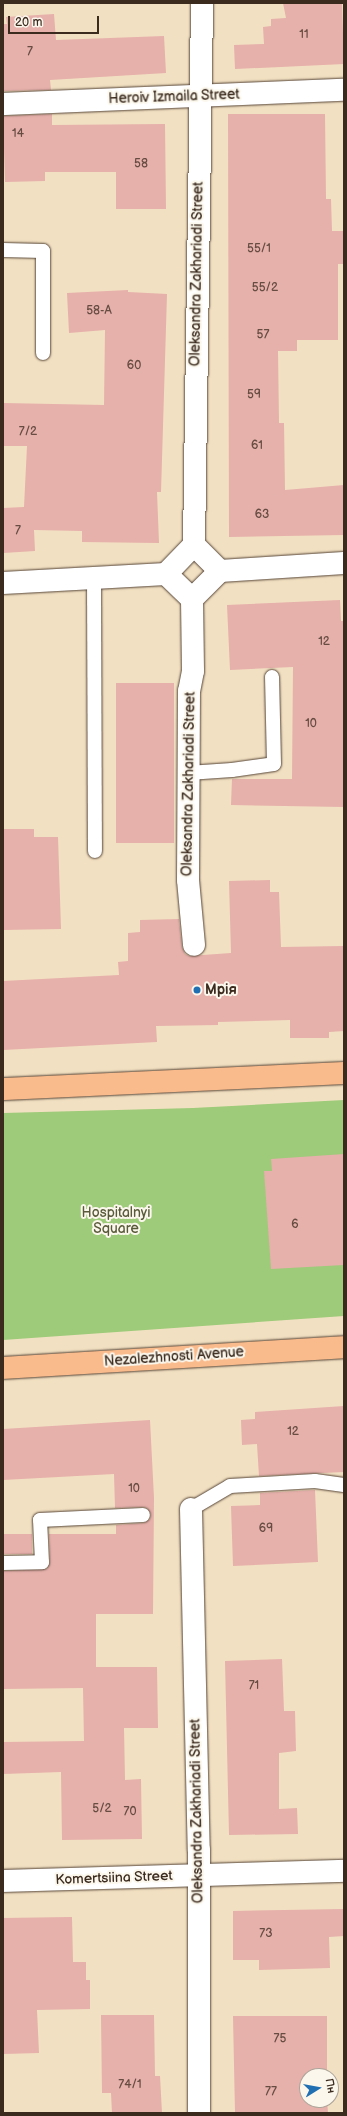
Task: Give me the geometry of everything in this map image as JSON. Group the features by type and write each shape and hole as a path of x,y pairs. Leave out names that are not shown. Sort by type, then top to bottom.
{"main road":[{"path":"3,1089 344,1073"},
{"name":"Nezalezhnosti Avenue","path":"3,1368 344,1347"}],"street":[{"name":"Oleksandra Zakhariadi Street","path":"194,545 199,97 202,3"},
{"name":"Heroiv Izmaila Street","path":"3,104 344,90"},
{"path":"3,583 166,574 194,545 220,571"},
{"path":"166,574 192,600 220,571 344,563"},
{"name":"Oleksandra Zakhariadi Street","path":"192,600 193,671 189,691 188,880 194,945"},
{"name":"Oleksandra Zakhariadi Street","path":"191,1509 199,1875 200,2113"},
{"name":"Komertsiina Street","path":"3,1881 344,1870"}],"lane":[{"path":"3,250 43,252 43,353"},
{"path":"94,578 95,851"},
{"path":"188,773 232,770 274,764 272,677"},
{"path":"191,1509 230,1486 315,1481 344,1485"},
{"path":"3,1563 42,1562 40,1520 143,1515"}],"green space":[{"name":"Hospitalnyi Square","path":"344,1100 344,1316 3,1340 3,1113 193,1108"}],"building":[{"path":"283,3 342,3 344,64 235,69 234,45 264,44 263,27 271,26 271,19 286,18"},
{"path":"54,14 56,40 164,36 166,73 50,80 51,90 3,91 3,24 7,24 6,17"},
{"path":"52,114 52,125 165,124 166,209 116,209 116,172 45,172 45,181 5,182 3,116"},
{"path":"228,114 325,114 326,199 331,199 332,231 344,231 344,264 338,264 338,340 297,340 297,351 278,351 279,423 284,423 285,490 344,485 344,535 229,537"},
{"path":"128,290 128,292 167,294 161,492 157,492 159,543 82,542 82,531 34,530 35,551 3,553 3,508 24,507 27,446 3,446 3,403 104,405 105,330 69,333 67,293"},
{"path":"340,600 341,621 344,621 344,807 231,805 232,779 292,779 293,667 230,670 227,605"},
{"path":"116,683 174,683 174,843 116,843"},
{"path":"3,829 34,829 34,837 58,837 61,929 3,930"},
{"path":"270,880 270,892 279,892 281,947 344,946 344,1031 329,1032 329,1038 290,1038 290,1020 218,1022 218,1025 156,1026 157,1042 3,1050 3,981 119,975 118,962 128,961 128,933 140,932 140,920 179,919 182,947 185,954 189,956 231,953 229,881"},
{"path":"344,1154 344,1265 271,1269 264,1171 272,1171 271,1159"},
{"path":"344,1406 344,1472 259,1476 257,1444 242,1445 241,1420 255,1419 255,1412"},
{"path":"150,1420 154,1498 153,1614 96,1614 96,1667 157,1667 158,1728 124,1728 125,1780 141,1779 142,1839 62,1840 61,1772 3,1774 3,1742 84,1741 83,1688 3,1689 3,1571 47,1569 50,1562 49,1534 116,1534 116,1525 144,1523 150,1519 151,1514 147,1508 143,1507 115,1508 114,1474 3,1480 3,1429"},
{"path":"315,1490 318,1562 233,1566 231,1506 260,1505 260,1493"},
{"path":"3,1534 32,1534 32,1554 3,1554"},
{"path":"282,1659 284,1711 295,1711 296,1751 279,1753 279,1809 297,1808 298,1834 229,1835 225,1661"},
{"path":"344,1909 344,1936 329,1937 330,1968 259,1970 259,1960 233,1960 233,1911"},
{"path":"72,1917 73,1962 86,1962 86,1980 90,1980 90,2009 37,2010 39,2053 3,2054 3,1918"},
{"path":"101,2015 154,2015 155,2076 160,2076 162,2113 112,2113 111,2093 102,2093"},
{"path":"233,2016 327,2016 327,2068 299,2068 299,2108 328,2108 328,2113 235,2113"}],"place":[{"name":"Мрія","path":"197,990"}]}
